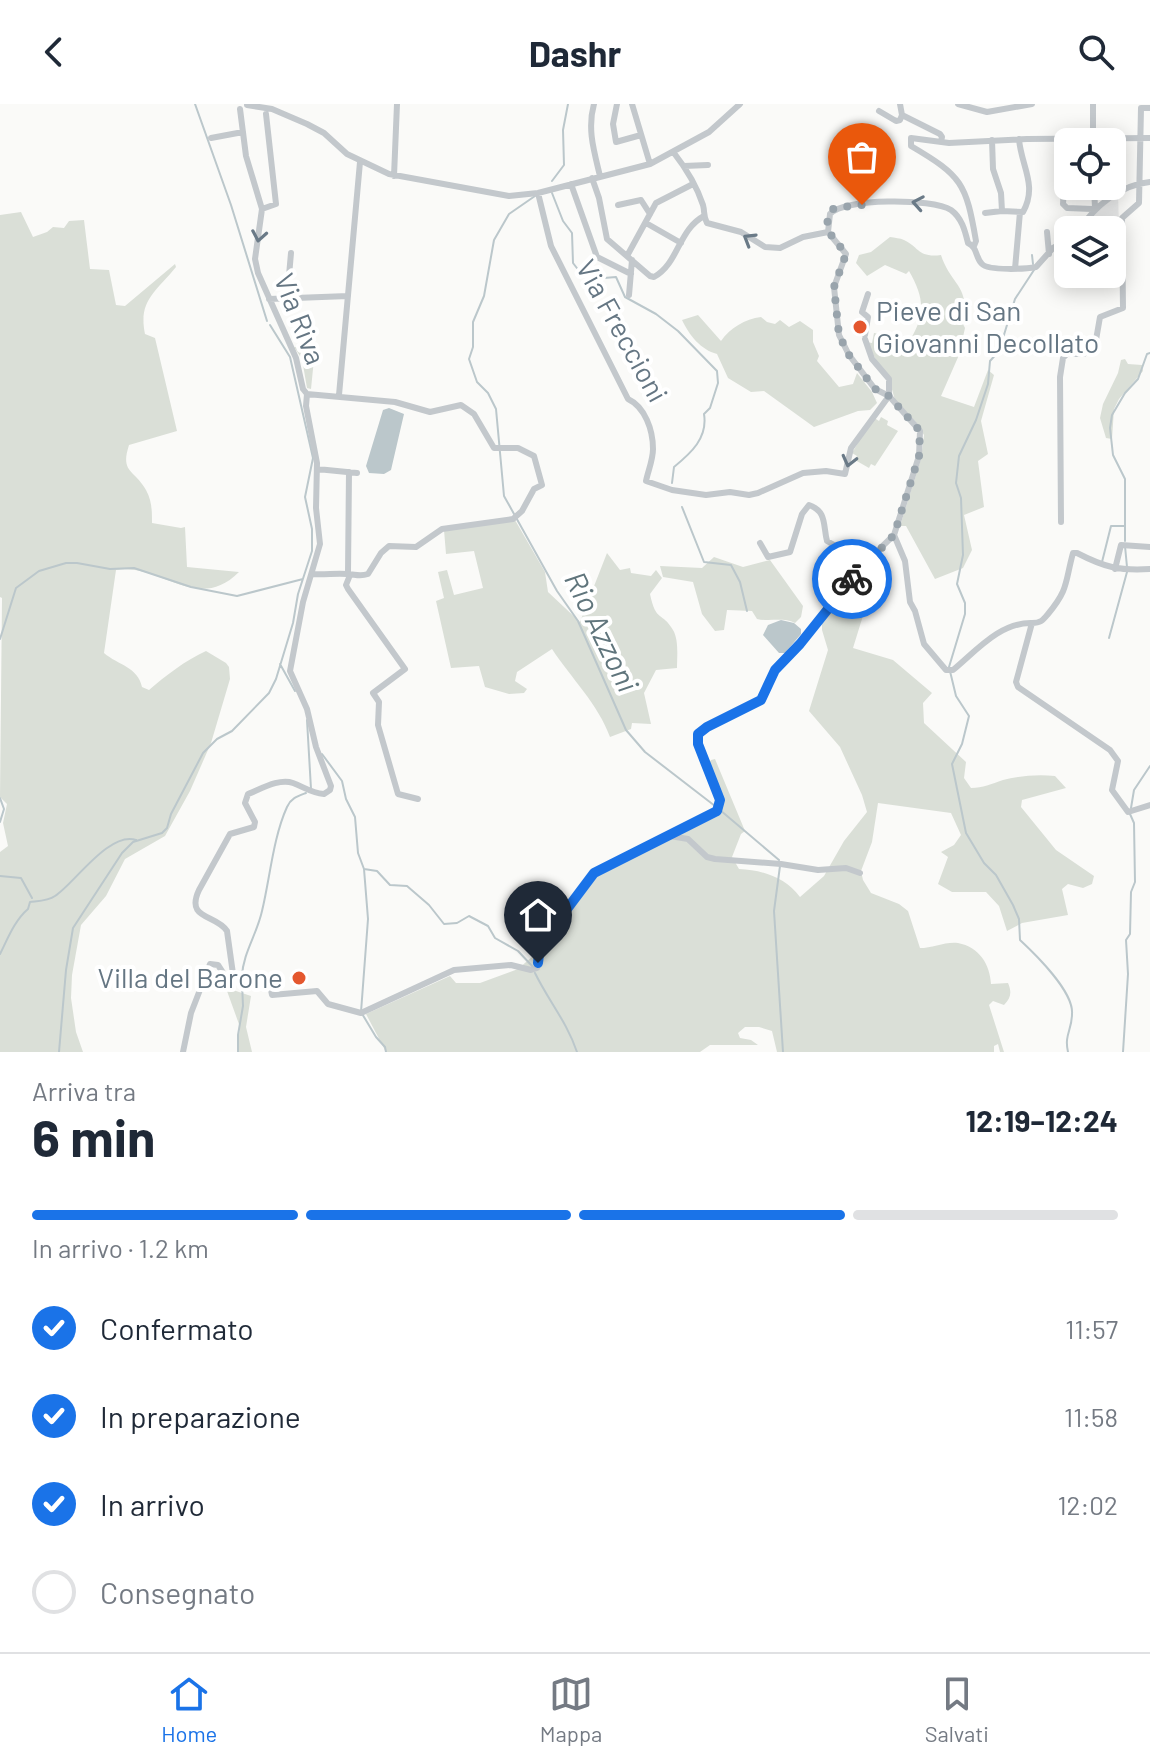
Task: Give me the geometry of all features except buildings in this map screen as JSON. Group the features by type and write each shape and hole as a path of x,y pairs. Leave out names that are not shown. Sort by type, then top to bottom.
{"street":[{"path":"394,176 397,104"},
{"path":"594,104 590,119 591,133 607,239 654,277 668,268 692,224 704,216"},
{"path":"616,142 612,126 617,104"},
{"path":"632,104 650,164"},
{"path":"241,106 272,109 307,124 360,162 394,176 509,196 538,193 650,164 714,129 740,104"},
{"path":"879,111 896,121 900,120 900,104"},
{"path":"958,104 979,111 1032,104"},
{"path":"1093,104 1093,128"},
{"name":"Via Riva","path":"234,981 227,931 223,925 200,913 195,904 196,895 230,834 254,827 255,822 245,803 248,794 285,782 324,794 331,786 316,747 307,709 290,671 291,653 320,544 316,508 317,469 306,406 307,394 296,358 258,273 255,259 262,209 246,156 241,106"},
{"path":"1061,522 1060,377 1063,358 1067,354 1084,354 1088,343 1096,340 1100,317 1123,308 1122,218 1138,206 1140,138 1147,110"},
{"path":"262,209 276,204 266,114"},
{"path":"902,115 940,134 942,141"},
{"path":"211,138 243,132"},
{"path":"606,145 641,135"},
{"path":"974,246 976,241 964,188 944,166 909,142 914,138 950,139 956,142 1054,138"},
{"path":"1126,138 1150,138"},
{"path":"985,213 1020,212 1026,209 1030,181 1019,139"},
{"path":"992,140 993,169 1001,193 1002,211"},
{"path":"674,153 684,166 704,207 707,223 741,232 765,247 780,248 803,237 828,232"},
{"path":"1139,161 1150,161"},
{"path":"339,395 360,162"},
{"path":"684,166 708,165"},
{"path":"1126,188 1150,182"},
{"path":"571,184 597,257 631,274"},
{"path":"629,295 630,258 656,203 693,184"},
{"name":"Via Freccioni","path":"538,193 551,246 628,399 645,412 653,448 646,481 672,490 706,495 730,492 749,495 803,473 826,471 845,474 851,448 889,396"},
{"path":"183,1052 189,1020 212,963 218,965 229,982 268,976 272,995 317,991 328,1004 362,1013 454,970 511,965 531,970 537,968 540,945 594,873 719,808 698,744 698,734 761,700 775,670 866,563 894,535 919,456 920,431 889,396 875,389 858,368 837,328 834,287 846,254 828,232 828,221 834,208 896,200 951,211 964,228 968,243 974,246 982,265 1034,268 1054,249"},
{"path":"1063,200 1067,208 1094,209"},
{"path":"1094,200 1094,209"},
{"path":"1089,216 1107,200"},
{"path":"618,205 643,201 650,214"},
{"path":"1015,269 1020,212"},
{"path":"646,223 681,243"},
{"path":"1047,232 1049,254"},
{"path":"287,298 291,253"},
{"path":"868,294 862,312 868,317 865,337 872,359 889,379 889,396"},
{"path":"269,299 348,296"},
{"path":"307,394 395,402 430,412 461,405 474,414 497,448 518,448 534,456 542,485 534,489 514,518 442,529 416,547 389,546 368,574 312,574"},
{"path":"317,469 353,473 346,585"},
{"path":"760,543 768,557 790,552 802,514 809,505 820,511 824,518 827,541 866,563"},
{"path":"894,535 905,561 910,602 924,644 951,671 978,646 1016,622 1043,620 1062,597 1070,576 1073,553 1115,569 1150,569"},
{"path":"1115,569 1121,545 1150,547"},
{"path":"340,576 405,669 373,693 379,702 378,725 398,794 418,799"},
{"path":"1032,623 1016,682 1027,695 1110,750 1118,761 1112,790 1130,812 1150,805"},
{"path":"670,836 688,839 707,857 715,859 818,870 846,868 860,873"}],"shaded area":[{"path":"1110,200 1118,200 1119,216 1091,215"},
{"path":"21,212 33,237 53,227 64,228 69,221 84,220 90,269 109,270 116,305 125,306 175,264 176,267 146,304 144,322 145,334 155,338 177,431 129,445 127,466 148,494 152,523 185,527 187,567 239,572 224,584 193,588 148,573 116,570 104,653 132,671 142,687 149,690 206,651 226,663 230,679 211,743 190,791 165,836 125,859 106,896 81,925 71,998 76,1032 83,1052 0,1052 0,852 8,846 3,823 7,804 0,797 0,215"},
{"path":"890,237 904,240 923,253 941,255 962,293 965,328 959,355 941,396 974,407 988,370 994,375 981,421 988,454 978,461 984,507 964,515 972,550 963,568 935,579 906,526 900,526 921,459 924,435 895,400 891,386 866,342 872,343 874,333 910,340 921,314 918,289 909,271 906,274 885,265 867,276 856,263 859,255 871,252"},
{"path":"698,315 721,341 733,328 755,318 761,317 775,324 780,320 789,327 800,321 813,330 813,342 819,356 817,361 839,387 853,384 857,373 877,403 870,410 858,411 814,427 764,391 751,392 728,378 717,354 696,341 682,320"},
{"path":"294,347 315,349 311,389 307,388 302,359"},
{"path":"1125,359 1128,364 1142,365 1143,371 1119,399 1114,409 1112,439 1106,438 1100,418 1103,404 1121,360"},
{"path":"389,408 404,414 391,470 384,474 369,473 366,466 383,410"},
{"path":"873,417 879,421 881,417 898,431 875,466 871,464 869,468 855,460 857,456 852,453"},
{"path":"515,520 545,572 548,592 580,622 607,553 620,570 630,568 631,573 651,576 656,570 662,578 650,594 657,613 675,634 677,668 656,670 644,693 651,724 632,723 631,729 610,737 591,702 552,649 517,672 515,681 527,689 524,693 509,694 485,687 479,666 451,668 436,601 444,598 438,572 447,570 454,595 483,588 474,551 446,554 444,530"},
{"path":"714,557 743,567 770,560 803,606 801,617 795,623 757,619 752,611 727,610 724,630 715,631 702,614 693,582 663,577 660,566 702,568"},
{"path":"860,572 870,593 853,648 893,660 932,693 923,703 924,723 966,762 964,778 971,788 1022,776 1055,776 1066,788 1022,800 1021,807 1056,850 1094,876 1092,884 1083,888 1068,884 1062,889 1068,915 1022,923 1007,931 999,906 986,892 952,892 938,884 948,857 941,852 954,845 961,835 951,813 878,803 872,842 861,871 863,880 871,893 908,911 920,948 954,943 965,945 982,958 991,984 1008,983 1010,995 1004,1005 993,1001 989,1005 1004,1052 1000,1052 998,1044 994,1046 994,1052 777,1052 772,1031 745,1027 738,1033 740,1038 758,1045 710,1045 700,1052 386,1052 366,1014 450,976 456,983 480,983 518,969 540,950 595,876 718,816 723,805 708,764 711,760 715,759 745,831 732,857 739,869 772,876 787,884 800,897 824,876 844,841 867,812 840,747 809,711 828,650 822,619 847,587 854,586 852,581"},
{"path":"781,620 794,623 801,629 801,634 785,653 779,653 763,635 768,625"},
{"path":"230,989 251,996 246,1027 252,1052 237,1052 240,1027 227,991"}],"waterway":[{"path":"195,104 267,321"},
{"path":"552,181 564,165 563,130 568,104"},
{"path":"552,193 563,221 572,233 573,263 583,276 593,273"},
{"name":"Rio Azzoni","path":"535,196 509,214 494,240 484,296 473,322 473,347 469,359 477,382 488,393 496,409 504,496 557,591 578,621 626,730 645,752 715,806"},
{"path":"1032,255 1033,264"},
{"path":"1034,270 1015,299 999,351 990,361 988,384 976,420 959,456 956,483 961,498 963,555 957,584 965,603 965,614 949,667 956,696 969,716 962,744 952,764 966,833 1013,905 1019,919 1020,940 1067,995 1072,1014 1068,1052"},
{"path":"604,278 616,277 625,297 656,314 678,331 717,371 718,383 710,408 704,414 701,438 674,467 672,483"},
{"path":"59,1052 73,928 122,853 133,842 162,833 167,828 171,814 203,753 217,739 232,731 269,693 293,623 298,594 312,551 312,529 305,497 313,458 290,357 270,325"},
{"path":"1125,541 1125,479 1113,455 1110,428 1112,415 1138,379 1150,353"},
{"path":"682,507 704,562 731,565 740,582 747,611"},
{"path":"1102,562 1111,526 1124,526"},
{"path":"1125,546 1127,567"},
{"path":"0,639 16,588 39,571 66,563 110,569 134,568 191,587 237,596 303,579"},
{"path":"1109,638 1127,572"},
{"path":"280,664 295,691"},
{"path":"307,720 311,789"},
{"path":"322,754 342,781 355,817 358,853 364,869 377,871 390,885 407,886 429,905 444,924 457,923 469,916 488,926 495,938 518,951 533,967"},
{"path":"1131,808 1134,790 1150,766"},
{"path":"242,976 262,911 282,819 291,801 306,793"},
{"path":"0,798 4,809 0,822"},
{"name":"Rio Azzoni","path":"720,810 779,860"},
{"path":"1123,1052 1128,974 1126,940 1130,934 1131,892 1135,882 1134,823 1130,814"},
{"path":"0,954 30,902 55,896 92,860 115,843 126,839 136,840"},
{"name":"Rio Azzoni","path":"780,866 774,911 783,1052"},
{"path":"364,869 368,919 361,1012 386,1052"},
{"path":"0,876 21,878 32,898"},
{"path":"535,973 577,1052"},
{"path":"238,1052 242,983"}],"way so far":[{"path":"852,579 894,535 911,488 920,437 917,425 889,396 875,389 858,368 837,328 834,287 846,254 828,232 828,221 834,208 862,205"}],"place":[{"name":"Pieve di San Giovanni Decollato","path":"860,327"},
{"name":"Villa del Barone","path":"299,978"}],"route":[{"path":"538,963 540,945 594,873 717,811 720,800 698,744 698,734 761,700 775,670 852,579"}]}
